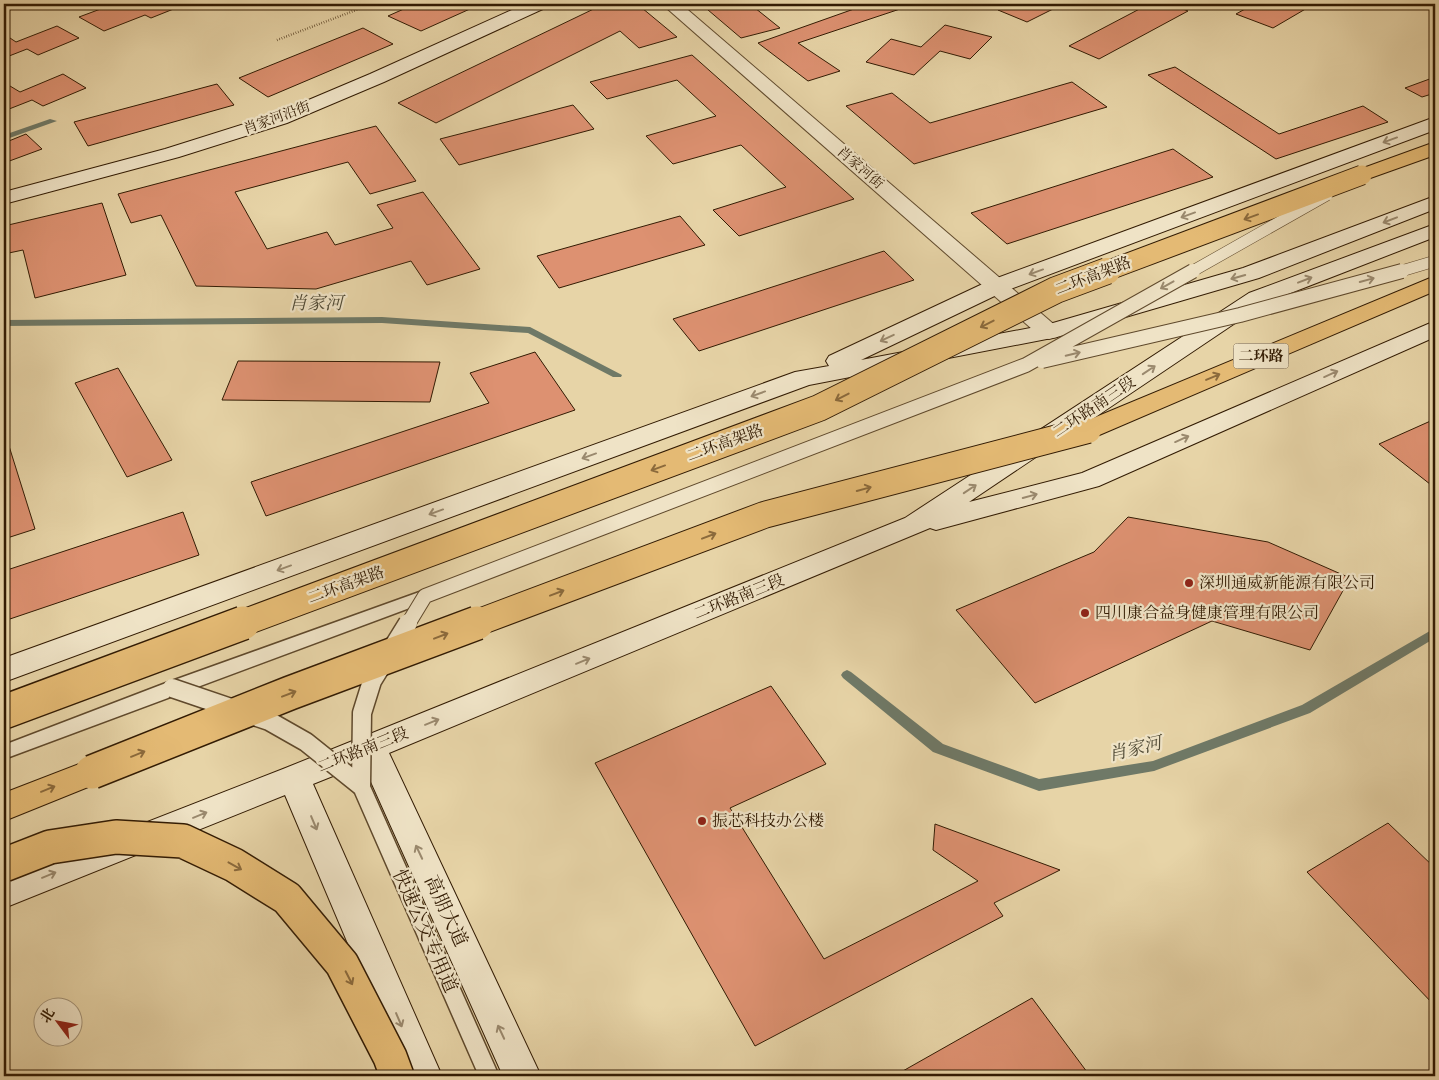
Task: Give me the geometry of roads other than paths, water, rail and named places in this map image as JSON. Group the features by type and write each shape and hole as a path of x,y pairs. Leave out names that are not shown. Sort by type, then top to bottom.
{"highway":[{"name":"二环高架路","path":"4,712 819,408 1056,290 1435,148"},
{"name":"二环路","path":"4,807 290,693 764,515 1088,430 1435,283"},
{"path":"4,865 50,847 116,837 183,841 234,865 287,898 342,964 398,1076"}],"main road":[{"name":"肖家河沿街","path":"4,198 172,153 280,119 377,78 539,4"},
{"name":"肖家河街","path":"672,4 1049,332"},
{"path":"4,670 804,378 997,286 1435,123"},
{"path":"804,378 1049,332 1251,273 1435,202"},
{"name":"二环路南三段","path":"4,893 371,747 915,525 1257,298 1435,230"},
{"path":"915,525 1090,480 1435,328"},
{"name":"高朋大道","path":"371,747 522,1076"},
{"path":"294,778 423,1076"}],"lane":[{"path":"1026,365 1362,175"},
{"path":"4,752 172,688 425,596 1026,365 1267,307 1435,261"},
{"path":"361,786 362,713 372,681 425,596"},
{"path":"172,688 269,721 306,742 361,786"},
{"name":"快速公交专用道","path":"361,786 489,1076"}],"waterway":[{"path":"4,138 53,121"},
{"name":"肖家河","path":"4,323 382,320 530,330 617,375"},
{"name":"肖家河","path":"847,675 938,748 1039,785 1154,766 1306,709 1435,632"}],"place":[{"name":"深圳通威新能源有限公司","path":"1189,583"},
{"name":"四川康合益身健康管理有限公司","path":"1085,613"},
{"name":"振芯科技办公楼","path":"702,821"}]}
